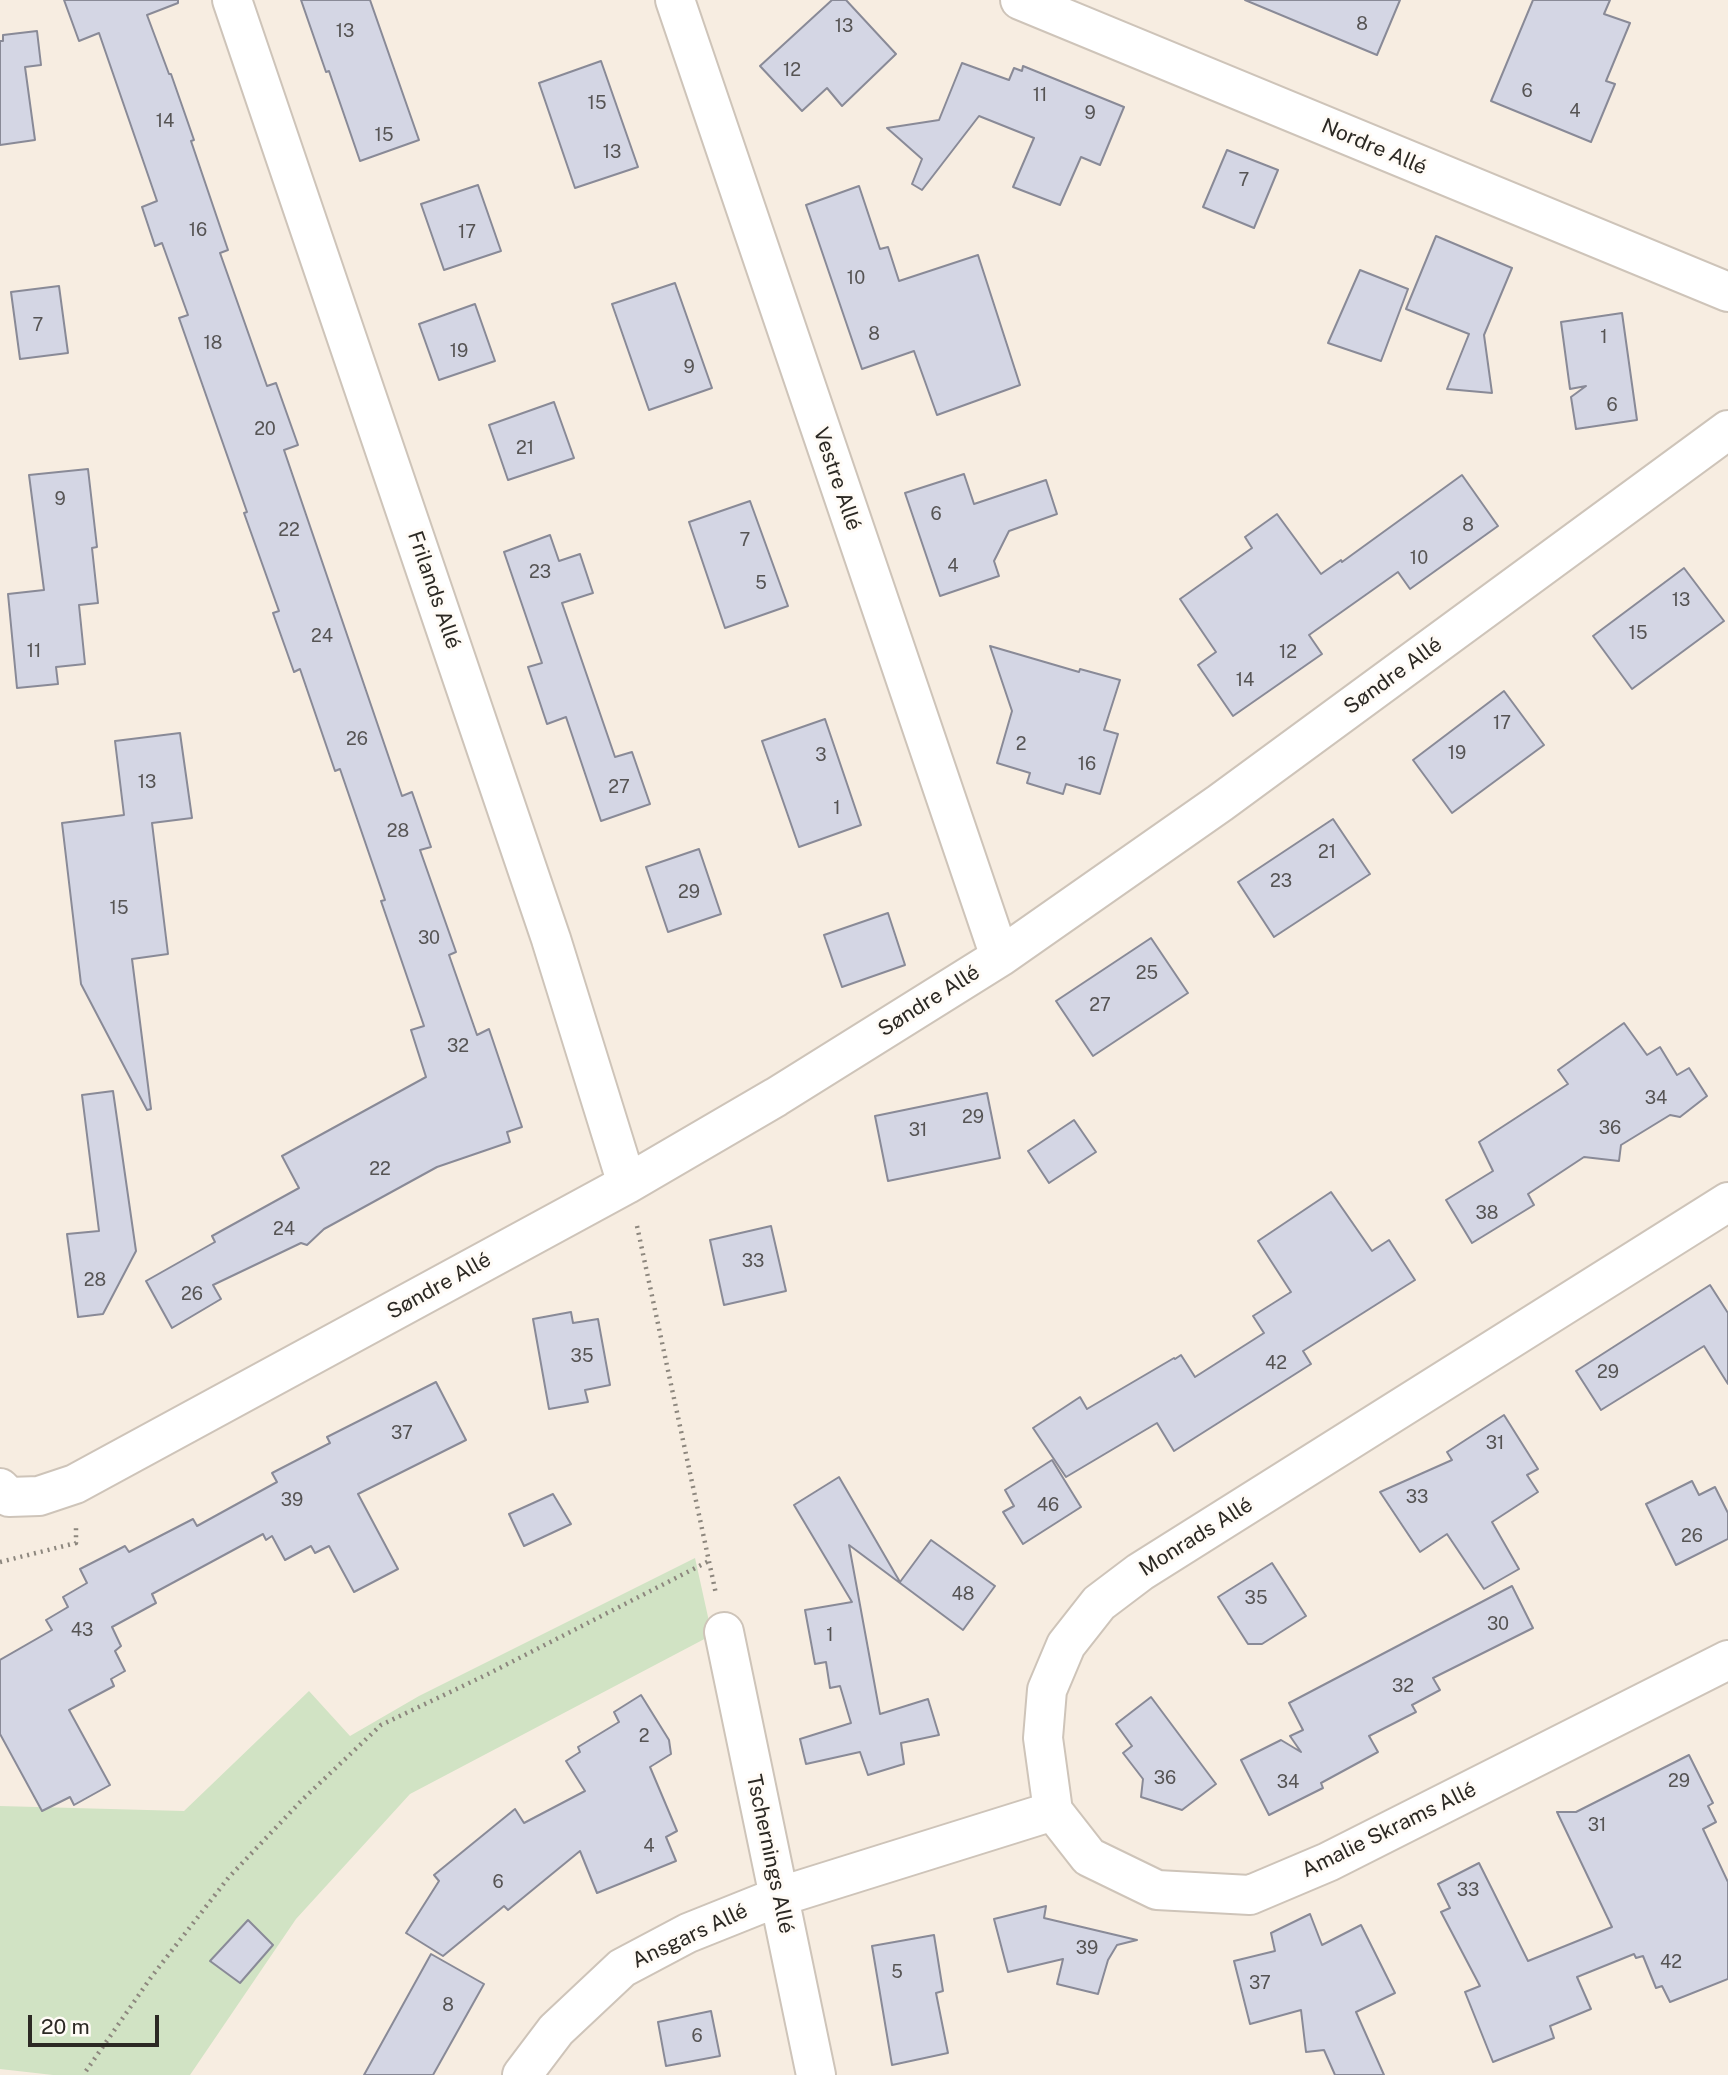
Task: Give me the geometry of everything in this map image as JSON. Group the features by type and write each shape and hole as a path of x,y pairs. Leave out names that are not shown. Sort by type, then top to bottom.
{"street":[{"name":"Frilands Allé","path":"232,0 543,913 627,1184"},
{"name":"Vestre Allé","path":"675,0 1000,957"},
{"name":"Nordre Allé","path":"1020,0 1728,292"},
{"name":"Søndre Allé","path":"0,1488 9,1497 39,1496 75,1484 627,1184 776,1097 1000,957 1231,795 1728,430"},
{"name":"Monrads Allé","path":"1053,1811 1042,1738 1047,1690 1066,1645 1099,1603 1140,1572 1728,1202"},
{"name":"Tschernings Allé","path":"724,1633 816,2075"},
{"name":"Amalie Skrams Allé","path":"1053,1811 1088,1857 1157,1890 1250,1895 1328,1862 1728,1660"},
{"path":"779,1897 1053,1811"},
{"name":"Ansgars Allé","path":"522,2075 556,2030 622,1968 688,1933 779,1897"}],"path":[{"path":"627,1184 724,1633"},
{"path":"86,2071 152,1976 229,1877 303,1799 381,1725 488,1674 709,1561"}],"green space":[{"path":"695,1558 712,1635 410,1794 296,1919 190,2075 53,2075 0,2069 0,1806 184,1811 309,1691 350,1736 419,1696"}],"building":[{"path":"64,0 178,0 178,3 147,15 194,140 191,141 228,250 220,253 267,386 276,383 298,445 284,450 402,796 412,792 431,847 420,850 456,952 449,955 477,1035 489,1029 522,1127 507,1132 510,1142 437,1167 324,1229 307,1245 301,1243 213,1285 221,1299 172,1328 146,1281 215,1242 212,1236 299,1188 282,1156 426,1077 411,1030 424,1026 340,769 335,771 300,669 294,672 273,613 279,611 179,318 188,315 162,243 155,246 142,207 157,201 99,33 79,41"},
{"path":"301,0 370,0 419,140 360,161"},
{"path":"832,0 846,0 896,54 842,106 827,88 802,111 760,66"},
{"path":"1245,0 1400,0 1377,55"},
{"path":"1533,0 1610,0 1604,14 1630,23 1606,81 1615,84 1591,142 1491,101"},
{"path":"37,31 41,65 25,67 35,140 0,145 0,41 3,41 3,35"},
{"path":"601,61 638,167 575,188 539,83"},
{"path":"962,63 1009,80 1014,68 1022,71 1023,66 1124,107 1100,165 1081,157 1060,205 1013,187 1034,138 979,116 922,190 912,184 922,159 887,128 939,120"},
{"path":"1227,150 1278,170 1254,228 1203,207"},
{"path":"478,185 501,251 444,270 421,204"},
{"path":"859,186 880,249 888,247 899,281 978,255 1020,385 937,415 914,351 862,369 806,205"},
{"path":"1436,236 1512,268 1484,335 1492,393 1447,389 1469,334 1406,309"},
{"path":"1360,270 1408,289 1381,361 1328,343"},
{"path":"675,283 712,388 649,410 612,304"},
{"path":"59,286 68,353 20,359 11,292"},
{"path":"475,304 495,361 439,380 419,324"},
{"path":"1622,313 1637,420 1576,429 1571,397 1586,386 1570,389 1561,322"},
{"path":"554,402 574,458 508,480 489,425"},
{"path":"88,469 97,547 92,548 98,603 79,605 85,664 56,667 58,684 17,688 8,594 44,590 29,475"},
{"path":"964,474 974,504 1046,480 1057,514 1009,531 994,561 999,576 940,596 905,493"},
{"path":"1462,475 1498,526 1410,589 1398,572 1309,635 1322,654 1233,716 1198,665 1216,652 1180,599 1252,548 1245,537 1277,514 1321,574 1341,560 1342,562"},
{"path":"750,501 788,606 725,628 689,522"},
{"path":"550,535 559,561 580,554 593,593 562,603 615,757 632,752 650,804 601,821 566,717 547,724 528,667 542,663 504,552"},
{"path":"1684,568 1724,621 1632,689 1593,636"},
{"path":"990,646 1079,672 1080,669 1120,680 1104,730 1118,734 1100,794 1066,784 1063,794 1027,783 1030,773 997,763 1012,711"},
{"path":"1504,691 1544,745 1452,813 1413,760"},
{"path":"825,719 861,825 799,847 762,741"},
{"path":"180,733 192,818 152,823 168,954 132,959 151,1109 147,1110 81,984 62,823 124,815 115,741"},
{"path":"1333,819 1370,874 1274,937 1238,882"},
{"path":"699,849 721,914 668,932 646,867"},
{"path":"888,913 905,965 842,987 824,935"},
{"path":"1151,938 1188,993 1093,1056 1056,1001"},
{"path":"1624,1023 1647,1055 1660,1047 1677,1075 1689,1068 1707,1096 1680,1117 1670,1115 1621,1145 1619,1161 1584,1157 1528,1194 1534,1205 1472,1243 1446,1200 1493,1171 1479,1142 1568,1084 1558,1070"},
{"path":"113,1091 136,1251 103,1314 78,1317 67,1234 99,1231 82,1095"},
{"path":"987,1093 1000,1158 888,1181 875,1116"},
{"path":"1074,1120 1096,1152 1049,1183 1028,1151"},
{"path":"1331,1192 1372,1251 1389,1240 1415,1280 1303,1351 1311,1364 1174,1451 1157,1423 1066,1477 1033,1428 1080,1397 1087,1409 1181,1355 1195,1377 1264,1333 1253,1316 1291,1292 1258,1241"},
{"path":"771,1226 786,1291 724,1305 710,1240"},
{"path":"1710,1285 1728,1313 1728,1384 1704,1346 1601,1410 1576,1371"},
{"path":"571,1312 573,1323 598,1319 610,1385 585,1390 588,1402 549,1409 533,1319"},
{"path":"436,1382 466,1440 358,1494 398,1569 354,1592 329,1546 315,1553 311,1546 285,1560 272,1536 266,1540 263,1534 152,1594 156,1603 112,1627 121,1646 115,1651 125,1671 111,1679 114,1686 69,1710 110,1785 74,1805 70,1797 42,1811 0,1734 0,1660 52,1630 46,1620 68,1607 63,1597 87,1583 80,1569 125,1546 129,1552 193,1519 197,1526 277,1482 272,1473 330,1443 327,1437"},
{"path":"1504,1415 1538,1469 1527,1475 1538,1492 1492,1522 1519,1569 1484,1589 1447,1534 1420,1552 1380,1492 1452,1460 1447,1452"},
{"path":"1052,1460 1081,1507 1023,1544 1003,1512 1014,1506 1005,1490"},
{"path":"839,1477 900,1582 931,1540 995,1586 963,1630 849,1545 880,1714 928,1699 939,1735 901,1743 904,1764 868,1775 860,1752 806,1764 800,1739 851,1723 840,1686 830,1688 826,1662 815,1664 805,1610 852,1602 794,1505"},
{"path":"1692,1481 1699,1495 1715,1487 1728,1513 1728,1539 1676,1565 1646,1504"},
{"path":"553,1494 571,1524 524,1546 509,1514"},
{"path":"1272,1563 1306,1616 1262,1644 1248,1644 1218,1597"},
{"path":"1512,1586 1533,1628 1433,1678 1440,1690 1412,1705 1416,1712 1369,1736 1378,1752 1321,1783 1323,1788 1269,1815 1241,1760 1281,1740 1301,1752 1290,1736 1303,1730 1289,1703"},
{"path":"641,1695 669,1740 671,1754 650,1767 677,1831 666,1837 676,1861 597,1893 580,1851 508,1910 504,1906 443,1956 406,1933 439,1881 434,1875 515,1809 524,1823 585,1791 566,1761 580,1752 578,1747 619,1722 614,1712"},
{"path":"1151,1697 1216,1784 1182,1810 1141,1797 1143,1779 1123,1753 1132,1746 1116,1724"},
{"path":"1689,1755 1713,1803 1708,1806 1716,1822 1703,1829 1728,1882 1728,1979 1670,2002 1662,1986 1656,1988 1643,1956 1636,1958 1634,1954 1577,1977 1591,2009 1550,2026 1554,2038 1493,2062 1465,1992 1480,1986 1441,1912 1450,1908 1438,1884 1479,1863 1528,1961 1612,1927 1557,1812 1576,1812"},
{"path":"1046,1906 1044,1918 1137,1940 1117,1945 1108,1960 1098,1994 1057,1984 1063,1959 1008,1972 994,1919"},
{"path":"1310,1914 1322,1945 1361,1925 1395,1993 1356,2012 1384,2075 1335,2075 1324,2050 1306,2052 1301,2010 1250,2024 1234,1961 1275,1951 1271,1933"},
{"path":"248,1920 273,1945 240,1983 210,1961"},
{"path":"934,1935 943,1991 936,1993 948,2053 892,2065 872,1946"},
{"path":"431,1954 484,1984 433,2075 364,2075"},
{"path":"711,2011 720,2056 666,2066 658,2022"}]}
